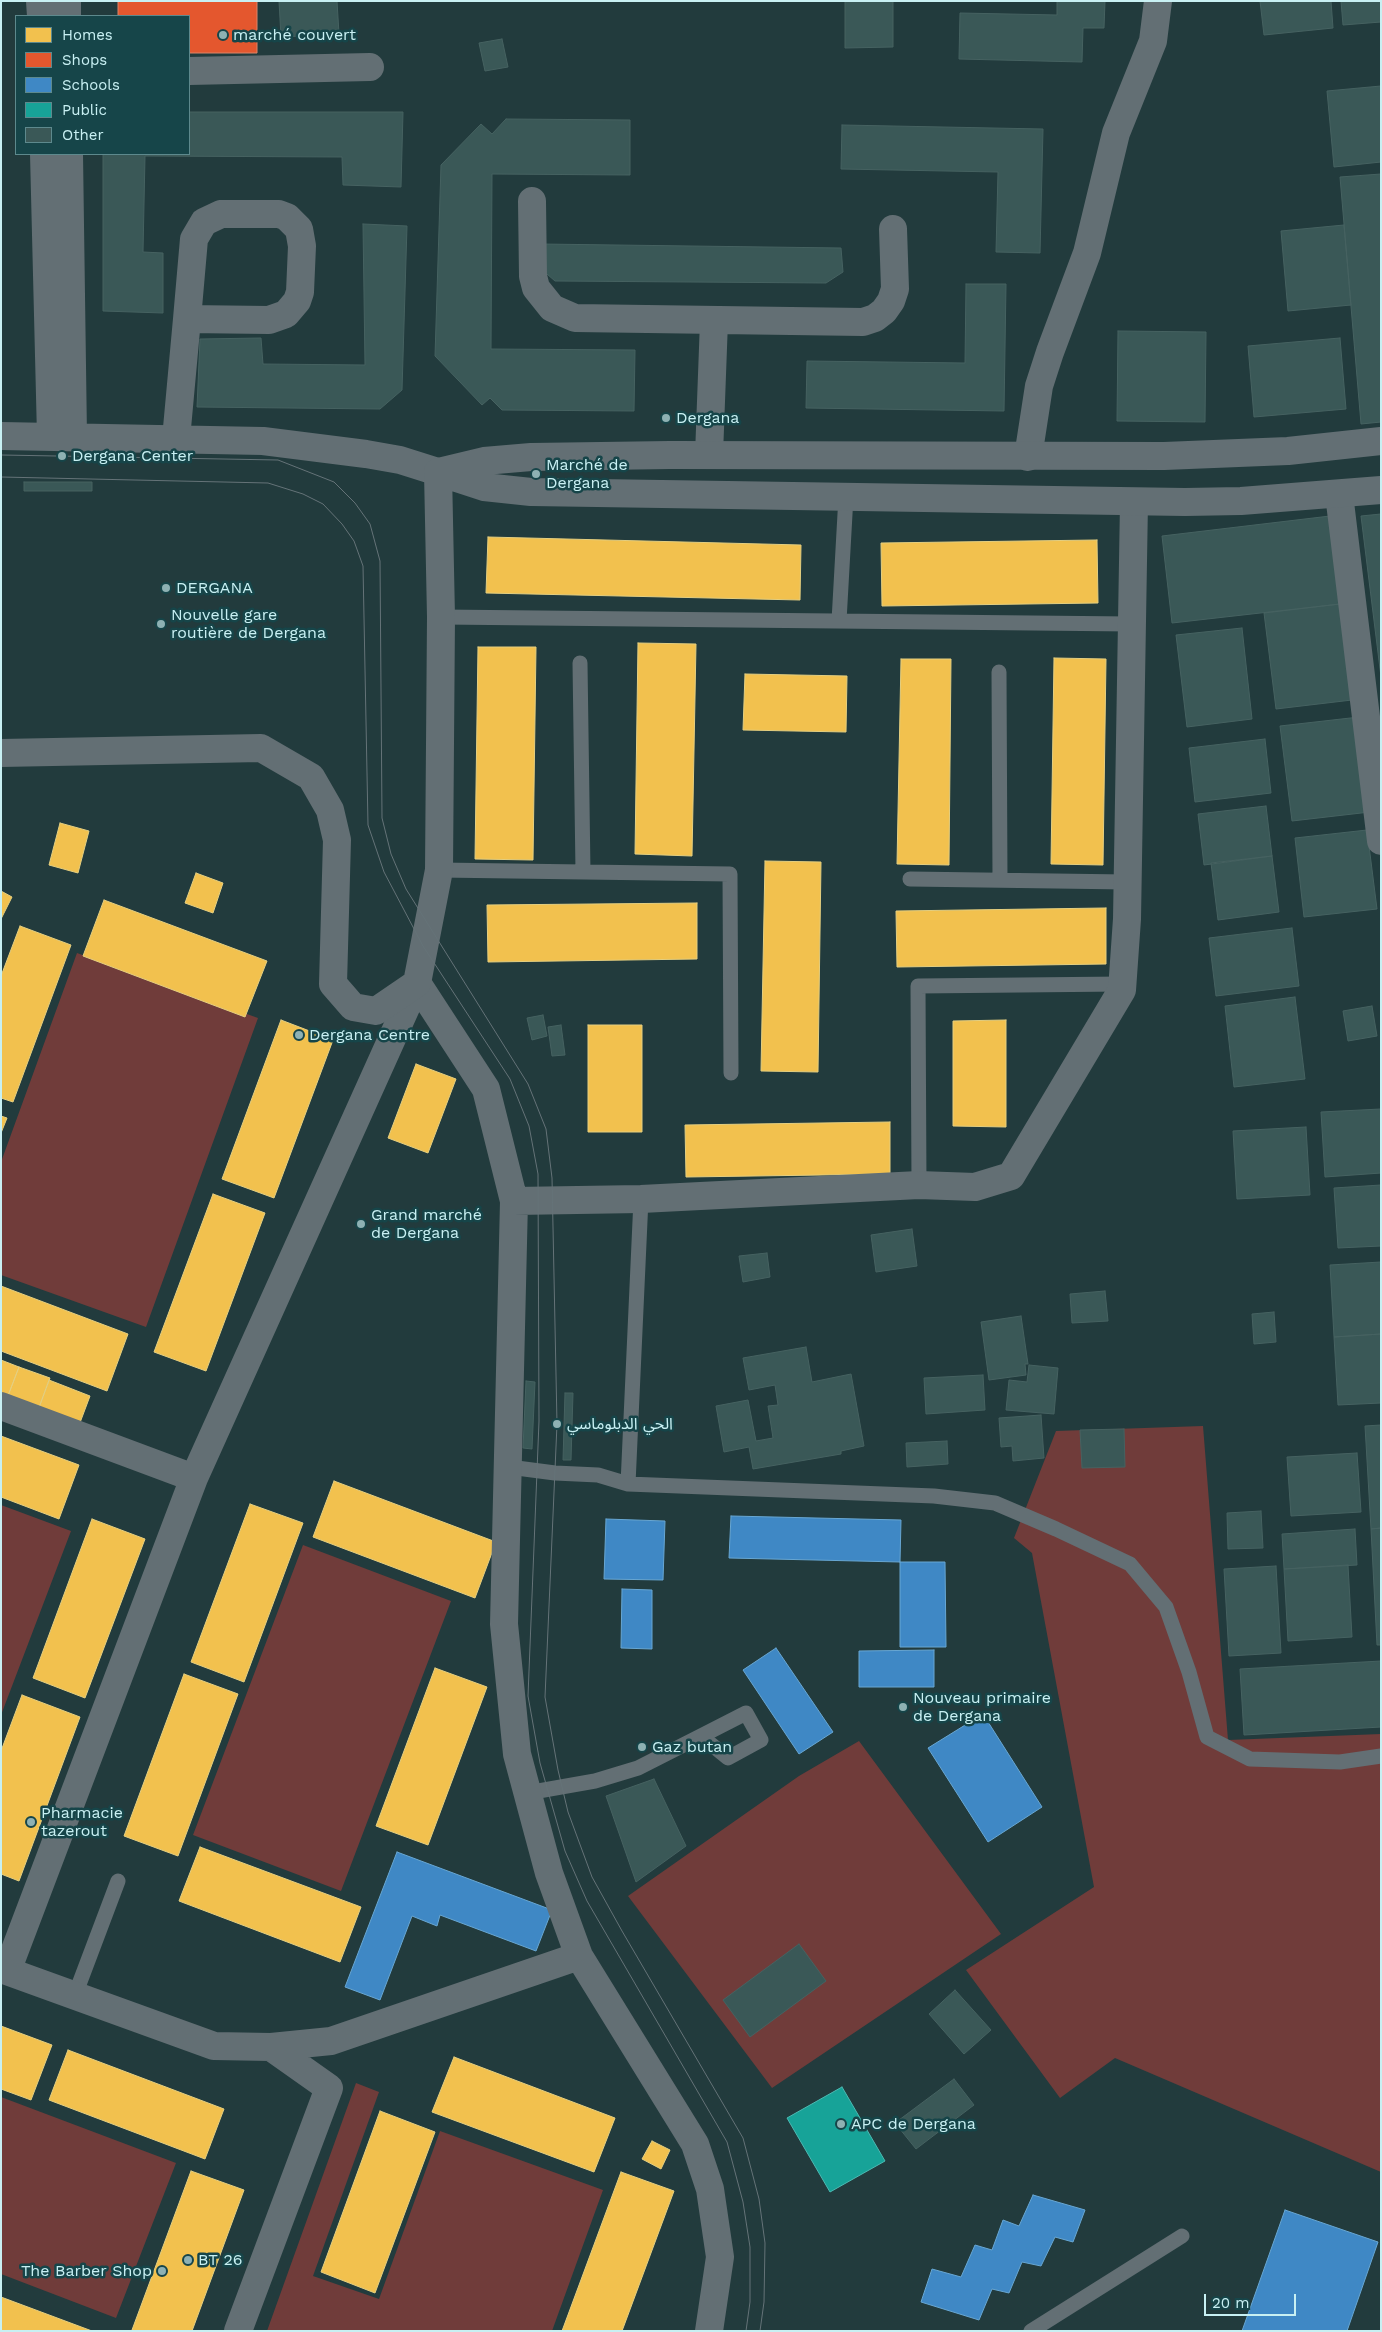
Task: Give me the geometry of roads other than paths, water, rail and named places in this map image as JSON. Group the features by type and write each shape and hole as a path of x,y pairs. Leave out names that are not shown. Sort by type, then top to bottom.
{"street":[{"path":"40,1 41,15"},
{"path":"67,1 67,15"},
{"path":"1028,457 1039,386 1087,253 1116,134 1153,41 1158,1"},
{"path":"190,71 370,67"},
{"path":"44,155 62,436"},
{"path":"62,436 69,155"},
{"path":"532,201 533,276 536,288 552,308 575,318 863,322 875,318 892,301 895,290 893,229"},
{"path":"176,438 194,239 204,222 221,214 279,214 294,222 302,237 301,284 297,301 286,314 269,320 187,319"},
{"path":"709,454 714,321"},
{"path":"1,436 263,441 332,448 400,460 461,481 507,491 1071,499 1134,502 1241,501 1381,490"},
{"path":"438,472 484,461 508,458 709,454 1028,457 1288,451 1381,441"},
{"path":"1071,499 1074,456"},
{"path":"438,472 440,617 439,870 417,983 194,1478 4,1970 214,2046 271,2047 331,2041 579,1956"},
{"path":"1339,494 1381,841"},
{"path":"514,1201 641,1199 918,1185 975,1187 1011,1176 1122,990 1127,882 1134,502"},
{"path":"1,753 260,748 311,777 330,810 336,840 333,984 353,1007 376,1011 417,983"},
{"path":"417,983 486,1089 514,1201 504,1624 517,1754 548,1873 579,1956 695,2144 710,2189 720,2258 709,2331"},
{"path":"1,1406 194,1478"},
{"path":"238,2331 329,2088 271,2047"}],"lane":[{"path":"839,621 846,496"},
{"path":"440,617 1131,624"},
{"path":"580,663 583,872"},
{"path":"999,672 1000,880"},
{"path":"439,870 730,874 731,1073"},
{"path":"910,879 1127,882"},
{"path":"918,1185 918,986 1123,984"},
{"path":"628,1484 641,1199"},
{"path":"509,1467 555,1473 598,1475 628,1484 934,1496 995,1503 1130,1564 1166,1607 1189,1672 1207,1737 1250,1759 1340,1762 1381,1756"},
{"path":"527,1793 595,1781 638,1768 701,1736"},
{"path":"75,1995 118,1881"},
{"path":"1031,2331 1182,2236"}],"tram line":[{"path":"1,455 278,460 334,482 355,503 370,524 380,561 382,818 391,854 406,889 528,1084 546,1129 552,1178 557,1424 545,1697 558,1770 568,1812 592,1877 743,2138 759,2199 765,2243 764,2302 760,2331"},
{"path":"1,477 268,483 303,494 323,504 342,524 354,541 363,566 368,825 384,872 423,946 510,1079 529,1126 538,1174 539,1421 528,1696 540,1763 565,1851 587,1901 727,2142 743,2202 750,2247 750,2302 746,2331"}],"place":[{"name":"marché couvert","path":"223,35"},
{"name":"Dergana","path":"666,418"},
{"name":"Dergana Center","path":"62,456"},
{"name":"Marché de Dergana","path":"536,474"},
{"name":"DERGANA","path":"166,588"},
{"name":"Nouvelle gare routière de Dergana","path":"161,624"},
{"name":"Dergana Centre","path":"299,1035"},
{"name":"Grand marché de Dergana","path":"361,1224"},
{"name":"الحي الدبلوماسي","path":"557,1424"},
{"name":"Nouveau primaire de Dergana","path":"903,1707"},
{"name":"Gaz butan","path":"642,1747"},
{"name":"Pharmacie tazerout","path":"31,1822"},
{"name":"APC de Dergana","path":"841,2124"},
{"name":"BT 26","path":"188,2260"},
{"name":"The Barber Shop","path":"162,2271"}]}
